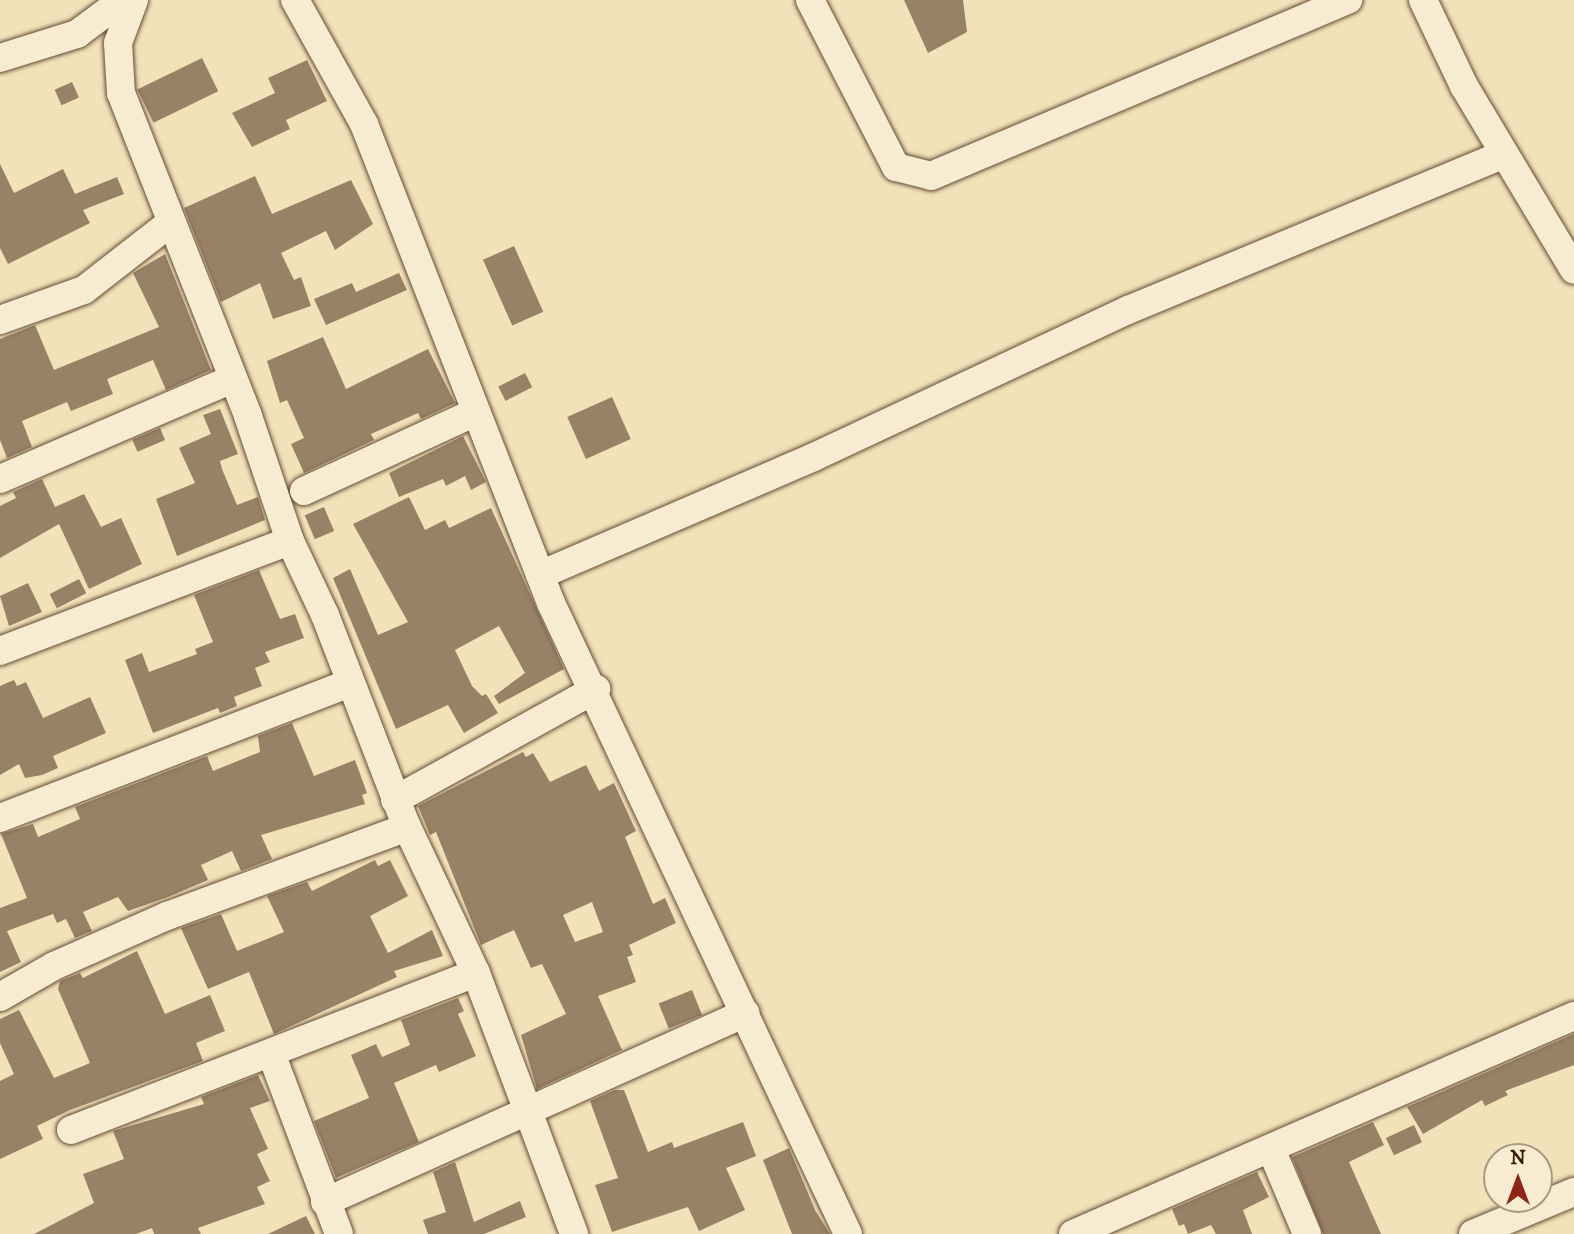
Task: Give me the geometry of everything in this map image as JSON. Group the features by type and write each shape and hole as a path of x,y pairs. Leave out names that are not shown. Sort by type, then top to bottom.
{"street":[{"path":"0,58 77,34 123,0"},
{"path":"134,0 118,43 121,93 290,541 395,800 476,973 574,1234"},
{"path":"295,0 364,124 540,575 596,689 848,1234"},
{"path":"810,0 896,167 931,176 1348,0"},
{"path":"1423,0 1503,155 1574,270"},
{"path":"540,575 814,457 1128,310 1503,155"},
{"path":"0,320 84,290 170,223"},
{"path":"0,479 230,380"},
{"path":"304,491 476,412"},
{"path":"0,651 290,541"},
{"path":"0,818 349,683"},
{"path":"395,800 596,689"},
{"path":"0,998 54,966 167,916 407,827"},
{"path":"71,1130 476,973"},
{"path":"325,1202 746,1013"},
{"path":"1073,1234 1574,1016"},
{"path":"271,1053 339,1234"},
{"path":"1271,1149 1307,1234"},
{"path":"1473,1234 1574,1192"}],"building":[{"path":"904,0 963,0 967,32 928,53"},
{"path":"202,58 218,91 154,123 137,90"},
{"path":"307,60 327,101 286,120 290,129 252,147 232,113 275,93 268,78"},
{"path":"72,82 79,98 62,105 55,90"},
{"path":"0,164 14,193 63,169 75,194 117,177 124,194 83,210 90,223 8,264 0,248"},
{"path":"255,176 272,214 351,180 373,224 335,250 326,231 281,253 294,280 301,277 311,306 273,319 260,283 221,302 184,208"},
{"path":"514,246 543,312 512,326 483,260"},
{"path":"165,254 211,370 166,390 153,360 107,379 113,394 71,411 67,402 22,421 32,447 7,458 0,440 0,339 35,325 54,370 159,327 133,273"},
{"path":"399,273 407,290 326,325 314,299 352,283 356,292"},
{"path":"323,337 346,389 428,349 455,403 421,419 418,413 371,434 374,440 304,473 291,444 304,438 287,400 280,403 267,361"},
{"path":"525,373 532,387 506,401 498,387"},
{"path":"612,397 631,439 586,459 567,417"},
{"path":"220,409 238,454 220,461 222,469 237,505 258,497 265,520 177,556 156,499 195,483 179,448 211,434 203,415"},
{"path":"160,428 165,440 137,452 132,440"},
{"path":"463,436 486,482 471,490 465,476 446,486 443,479 399,497 389,473"},
{"path":"42,479 55,507 84,494 101,527 121,518 142,564 89,589 59,524 0,558 0,506 16,498 13,492"},
{"path":"409,497 425,530 445,520 449,528 491,508 564,669 499,704 494,696 525,673 499,626 455,650 472,686 482,696 486,694 498,713 464,733 448,705 396,729 333,578 350,569 378,635 408,622 353,524"},
{"path":"324,507 334,531 315,539 305,515"},
{"path":"259,570 280,619 295,614 304,638 265,652 270,662 255,668 262,686 234,697 237,706 220,713 218,708 153,733 125,660 142,653 149,672 197,654 195,649 213,642 194,595"},
{"path":"79,579 86,593 57,608 50,594"},
{"path":"28,583 42,612 9,626 0,596"},
{"path":"14,680 17,686 26,682 43,718 90,697 106,733 53,756 58,768 42,775 25,778 19,764 0,775 0,686"},
{"path":"292,723 314,776 355,760 367,793 362,795 365,804 261,835 272,859 241,871 232,851 201,865 208,880 168,897 128,911 118,897 83,912 92,931 75,938 66,919 57,923 53,914 7,931 21,962 0,972 0,908 27,898 1,834 33,824 38,837 80,819 75,807 207,756 213,771 260,752 258,736"},
{"path":"523,752 526,757 533,753 550,782 586,765 599,791 614,783 636,831 625,837 653,904 665,898 676,923 629,945 633,955 627,957 636,982 598,996 622,1050 537,1089 521,1035 566,1014 542,964 531,968 514,930 481,945 436,832 430,835 418,806","holes":["592,902 603,932 575,942 563,915"]},
{"path":"375,860 378,866 390,860 408,896 370,916 388,953 432,930 443,956 394,971 397,977 274,1034 249,972 208,989 181,928 221,914 237,951 284,932 267,896 307,882 312,891"},
{"path":"137,951 165,1014 210,995 225,1031 196,1043 203,1061 70,1110 37,1126 43,1139 0,1159 0,1081 14,1074 0,1043 0,1019 19,1010 54,1078 90,1063 58,989 60,981 80,973 83,978"},
{"path":"692,990 702,1015 669,1029 659,1003"},
{"path":"458,998 464,1011 458,1014 476,1056 439,1072 436,1065 394,1083 419,1142 336,1178 314,1121 369,1098 351,1055 376,1044 382,1057 410,1045 401,1020"},
{"path":"1574,1034 1574,1065 1505,1091 1508,1095 1485,1106 1482,1100 1423,1134 1407,1107"},
{"path":"258,1075 270,1101 250,1108 268,1149 257,1154 270,1181 257,1187 265,1204 198,1228 201,1234 154,1234 152,1228 136,1234 34,1234 94,1203 83,1174 124,1159 113,1131 204,1104 201,1097"},
{"path":"615,1090 624,1090 648,1152 672,1142 674,1148 743,1122 756,1156 726,1168 745,1210 699,1231 688,1207 612,1232 595,1185 618,1178 590,1101"},
{"path":"1373,1122 1384,1145 1349,1162 1381,1234 1323,1234 1292,1157"},
{"path":"1414,1125 1422,1142 1394,1155 1386,1138"},
{"path":"789,1148 815,1210 830,1234 792,1234 763,1160"},
{"path":"455,1162 474,1222 520,1201 526,1217 484,1234 428,1234 423,1220 446,1212 433,1172"},
{"path":"1257,1172 1269,1197 1243,1210 1252,1234 1216,1234 1211,1225 1188,1234 1184,1224 1179,1226 1172,1209"},
{"path":"306,1216 315,1234 268,1234"}]}
